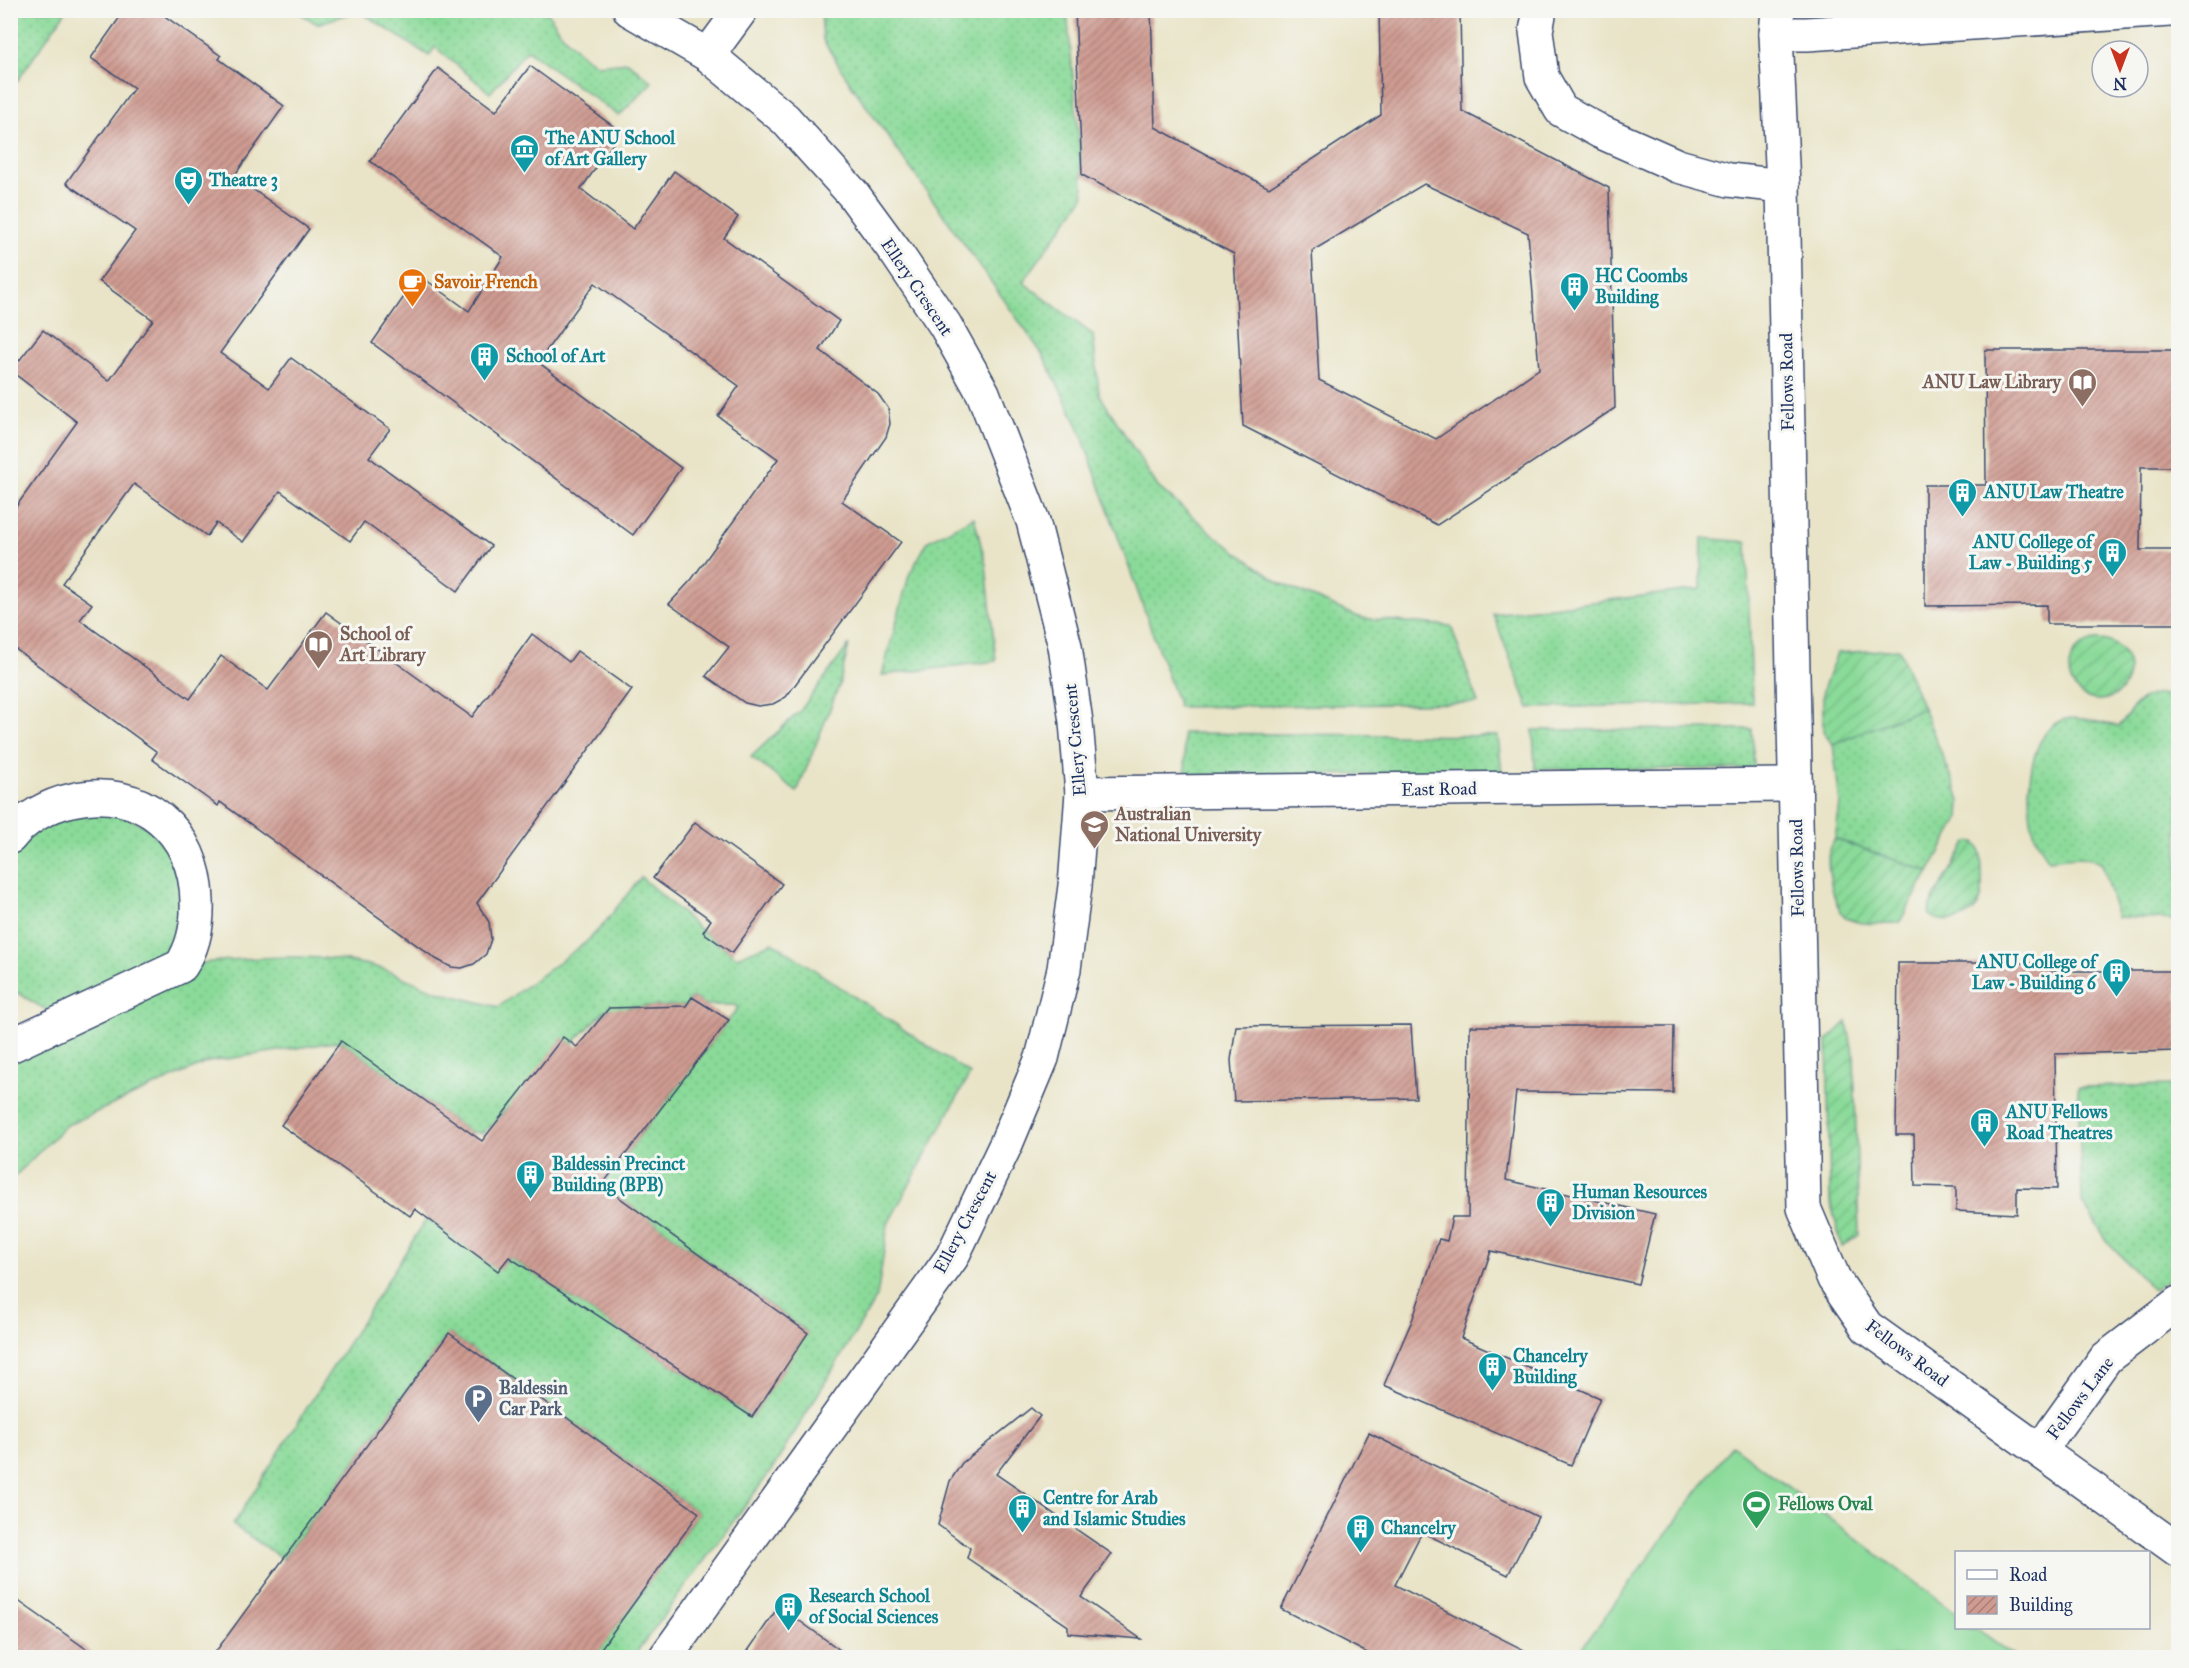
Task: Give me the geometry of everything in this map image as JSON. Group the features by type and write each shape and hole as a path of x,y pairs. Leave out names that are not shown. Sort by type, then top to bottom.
{"street":[{"path":"708,54 741,10"},
{"path":"1539,10 1536,31 1542,77 1561,110 1601,132 1678,166 1730,180 1783,186"},
{"path":"1777,22 1807,34 2170,10"},
{"name":"Ellery Crescent","path":"635,12 708,54 785,119 853,194 945,325 983,393 1033,521 1065,646 1076,722 1082,793 1075,886 1064,969 1042,1058 1006,1144 952,1257 665,1658"},
{"name":"Fellows Road","path":"1777,22 1783,186 1804,1208 1834,1279 1867,1327 2178,1550"},
{"name":"East Road","path":"1082,793 1796,785"},
{"path":"10,837 26,822 57,803 99,796 132,802 147,808 161,818 182,843 194,872 197,917 189,954 181,966 10,1046"},
{"name":"Fellows Lane","path":"2041,1451 2106,1358 2178,1303"}],"green space":[{"path":"10,11 66,11 11,90"},
{"path":"297,11 358,11 317,24"},
{"path":"359,11 542,11 549,14 561,33 580,53 598,65 628,62 652,82 619,116 527,50 490,93 435,47 429,56"},
{"path":"821,11 1067,11 1084,197 1023,282 1093,335 1099,394 1158,487 1219,539 1280,583 1361,618 1451,626 1478,703 1179,707 1079,428 1043,355 852,86 823,40"},
{"path":"974,517 986,565 996,661 882,675 909,575 928,541"},
{"path":"1702,538 1747,542 1752,703 1529,708 1493,614 1701,589"},
{"path":"2093,640 2105,640 2116,645 2124,653 2129,670 2127,682 2116,695 2105,700 2093,700 2082,695 2074,687 2069,676 2069,664 2074,653 2082,645"},
{"path":"849,645 839,686 797,792 751,757 800,711"},
{"path":"1899,649 1923,708 1833,744 1823,731 1823,690 1837,653"},
{"path":"2160,694 2168,696 2178,707 2178,920 2117,917 2102,864 2083,857 2049,860 2041,848 2030,811 2030,775 2040,742 2049,729 2060,721 2074,718 2119,726 2140,701"},
{"path":"1923,708 1960,802 1959,818 1929,872 1835,839 1840,804 1833,744"},
{"path":"1752,729 1754,769 1535,769 1533,730"},
{"path":"1183,733 1498,736 1502,774 1186,775"},
{"path":"83,797 182,843 181,966 284,957 337,960 386,970 440,992 498,1007 586,942 603,925 641,877 703,932 737,957 773,942 970,1074 888,1224 877,1297 773,1468 633,1657 594,1657 699,1513 449,1333 283,1559 233,1525 427,1218 498,1270 509,1257 752,1417 807,1332 602,1185 738,1008 734,1005 705,1005 692,997 686,1006 628,1007 620,1016 608,1008 483,1133 470,1132 341,1041 208,1062 65,1126 11,1180 11,1046 63,1020 11,989 11,837"},
{"path":"1835,839 1929,872 1899,923 1872,924 1853,921 1842,913 1834,896 1829,874 1830,846"},
{"path":"1967,842 1975,842 1980,850 1981,898 1973,911 1966,916 1951,920 1935,919 1929,915 1930,905"},
{"path":"1847,1022 1854,1057 1859,1235 1842,1247 1830,1200 1827,1041"},
{"path":"2178,1085 2178,1273 2154,1290 2111,1246 2082,1203 2078,1087"},
{"name":"Fellows Oval","path":"1732,1445 1955,1612 1955,1629 1977,1629 2016,1657 1575,1657"}],"building":[{"path":"125,10 156,10 221,56 219,59 284,106 234,176 309,229 220,353 269,388 291,358 390,429 369,457 491,546 458,591 364,522 350,541 280,491 243,542 216,523 207,536 134,484 62,583 92,604 80,620 190,699 221,656 268,690 326,612 472,717 532,634 569,662 577,651 632,690 477,903 489,922 491,939 486,954 474,964 462,968 451,967 436,959 220,802 218,806 152,759 157,752 10,645 10,515 77,422 11,371 43,330 109,381 153,320 99,281 135,231 66,183 134,88 91,58"},
{"name":"HC Coombs Building","path":"1075,10 1151,10 1155,127 1269,188 1381,115 1379,10 1460,10 1462,111 1609,188 1615,408 1437,525 1243,426 1234,254 1082,175","holes":["1424,184 1528,233 1539,369 1436,439 1319,380 1312,251"]},
{"name":"School of Art","path":"530,66 621,132 581,189 633,229 674,171 738,217 724,238 839,321 820,350 878,394 888,408 890,424 886,437 842,501 901,542 786,697 773,704 758,706 745,703 706,676 729,647 669,604 692,579 778,459 718,416 739,386 595,283 538,362 681,468 633,535 372,343 419,275 469,311 503,257 370,161 438,68 496,111"},
{"name":"ANU Law Library","path":"1985,350 2178,350 2178,467 2141,467 2140,550 2178,550 2178,624 2047,624 2047,605 1925,606 1925,485 1986,485"},
{"path":"695,822 782,884 732,953 703,932 711,920 653,878"},
{"path":"1898,963 2048,963 2048,971 2178,971 2178,1051 2055,1054 2057,1189 2017,1188 2017,1214 1956,1211 1956,1187 1915,1186 1914,1135 1896,1135"},
{"name":"Baldessin Precinct Building (BPB)","path":"692,997 729,1020 602,1185 808,1333 752,1417 509,1257 498,1271 415,1209 410,1216 281,1125 341,1041 482,1141 563,1037 577,1047 609,1008 686,1006"},
{"path":"1411,1025 1416,1098 1234,1101 1231,1060 1236,1026"},
{"path":"1470,1026 1674,1026 1673,1093 1516,1092 1506,1180 1655,1214 1638,1284 1491,1251 1461,1338 1600,1398 1571,1465 1384,1385 1413,1318 1439,1239 1447,1241 1452,1217 1468,1217"},
{"name":"Baldessin Car Park","path":"449,1333 699,1513 594,1658 211,1658"},
{"name":"Centre for Arab and Islamic Studies","path":"1031,1408 1040,1416 996,1474 1112,1554 1081,1597 1141,1639 1068,1633 1068,1626 967,1558 970,1548 938,1525 950,1481 962,1463"},
{"name":"Chancelry","path":"1369,1433 1538,1517 1508,1575 1422,1532 1395,1585 1540,1658 1377,1658 1281,1609"},
{"path":"10,1595 99,1658 10,1658"},
{"name":"Research School of Social Sciences","path":"779,1606 851,1658 743,1658"}],"place":[{"name":"The ANU School of Art Gallery","path":"524,174"},
{"name":"Theatre 3","path":"188,206"},
{"name":"Savoir French","path":"413,308"},
{"name":"HC Coombs Building","path":"1574,312"},
{"name":"School of Art","path":"485,382"},
{"name":"ANU Law Library","path":"2082,408"},
{"name":"ANU Law Theatre","path":"1963,518"},
{"name":"ANU College of Law - Building 5","path":"2113,578"},
{"name":"School of Art Library","path":"319,670"},
{"name":"Australian National University","path":"1094,850"},
{"name":"ANU College of Law - Building 6","path":"2117,998"},
{"name":"ANU Fellows Road Theatres","path":"1985,1148"},
{"name":"Baldessin Precinct Building (BPB)","path":"531,1200"},
{"name":"Human Resources Division","path":"1551,1228"},
{"name":"Chancelry Building","path":"1492,1392"},
{"name":"Baldessin Car Park","path":"478,1424"},
{"name":"Fellows Oval","path":"1757,1530"},
{"name":"Centre for Arab and Islamic Studies","path":"1022,1534"},
{"name":"Chancelry","path":"1360,1554"},
{"name":"Research School of Social Sciences","path":"788,1632"}]}
